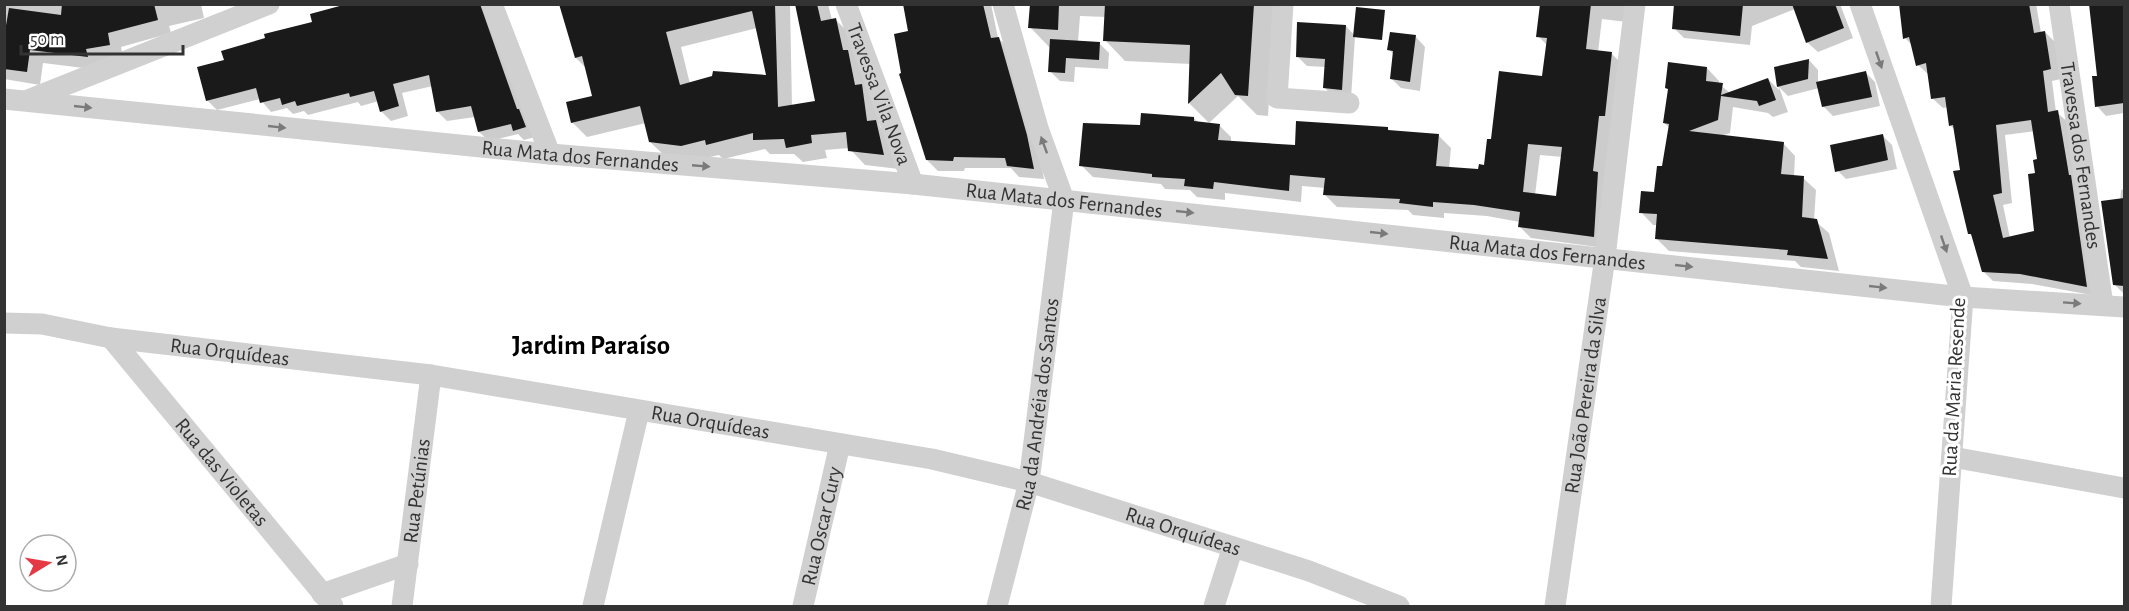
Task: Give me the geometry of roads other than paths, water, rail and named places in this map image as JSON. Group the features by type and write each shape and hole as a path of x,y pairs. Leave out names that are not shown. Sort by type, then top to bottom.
{"street":[{"path":"15,100 269,4"},
{"path":"492,4 550,154"},
{"name":"Travessa Vila Nova","path":"846,4 913,184"},
{"path":"1003,4 1038,128 1064,200"},
{"path":"1283,4 1277,99 1349,103"},
{"name":"Rua João Pereira da Silva","path":"1556,606 1605,257 1635,4"},
{"name":"Rua da Maria Resende","path":"1860,4 1963,297 1941,606"},
{"name":"Travessa dos Fernandes","path":"2059,4 2103,305"},
{"name":"Rua Mata dos Fernandes","path":"15,100 550,154 913,184 1963,297 2124,307"},
{"name":"Rua da Andréia dos Santos","path":"997,606 1029,482 1064,200"},
{"name":"Rua Orquídeas","path":"4,322 42,324 111,338 431,375 932,459 1029,482 1309,571 1399,606"},
{"name":"Rua das Violetas","path":"111,338 328,600"},
{"name":"Rua Petúnias","path":"402,606 431,375"},
{"path":"593,606 639,411"},
{"name":"Rua Oscar Cury","path":"803,606 840,444"},
{"path":"1952,457 2124,488"},
{"path":"1214,606 1233,547"},
{"path":"328,600 408,564"}],"district":[{"name":"Jardim Paraíso","path":"591,345"}]}
